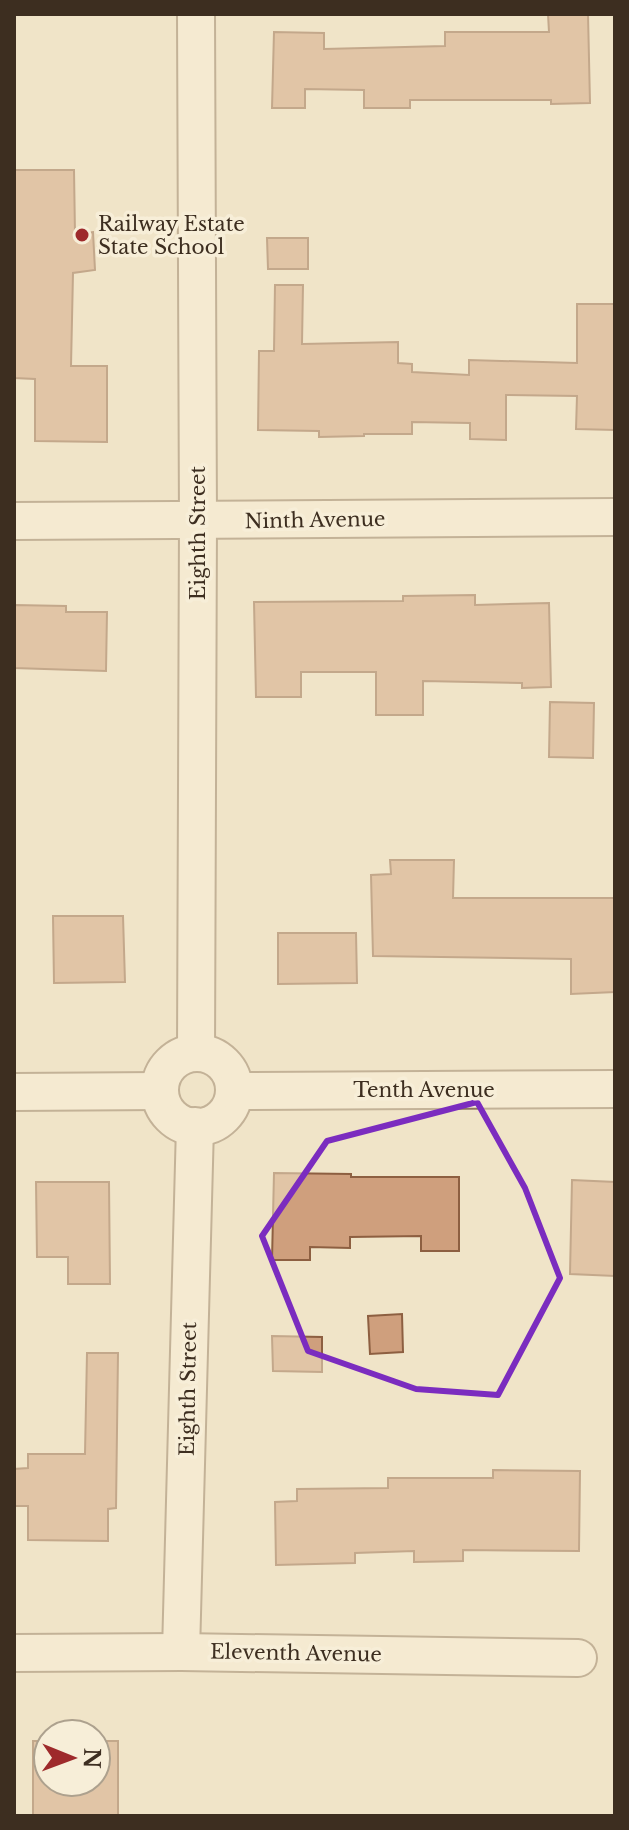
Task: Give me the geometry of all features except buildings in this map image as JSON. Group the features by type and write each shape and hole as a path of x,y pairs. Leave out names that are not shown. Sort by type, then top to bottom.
{"street":[{"name":"Eighth Street","path":"196,14 196,1053"},
{"name":"Ninth Avenue","path":"14,521 615,517"},
{"path":"196,1053 218,1060 227,1068 233,1079 234,1091 222,1117 204,1126 175,1119 162,1101 160,1091 162,1079 175,1060 196,1053"},
{"name":"Tenth Avenue","path":"234,1091 615,1089"},
{"path":"14,1092 160,1091"},
{"name":"Eighth Street","path":"181,1652 195,1126"},
{"name":"Eleventh Avenue","path":"14,1653 181,1652 578,1658"}],"highlighted area":[{"path":"477,1102 525,1188 560,1278 498,1395 416,1389 308,1351 262,1236 327,1141"}],"place":[{"name":"Railway Estate State School","path":"82,235"}]}
